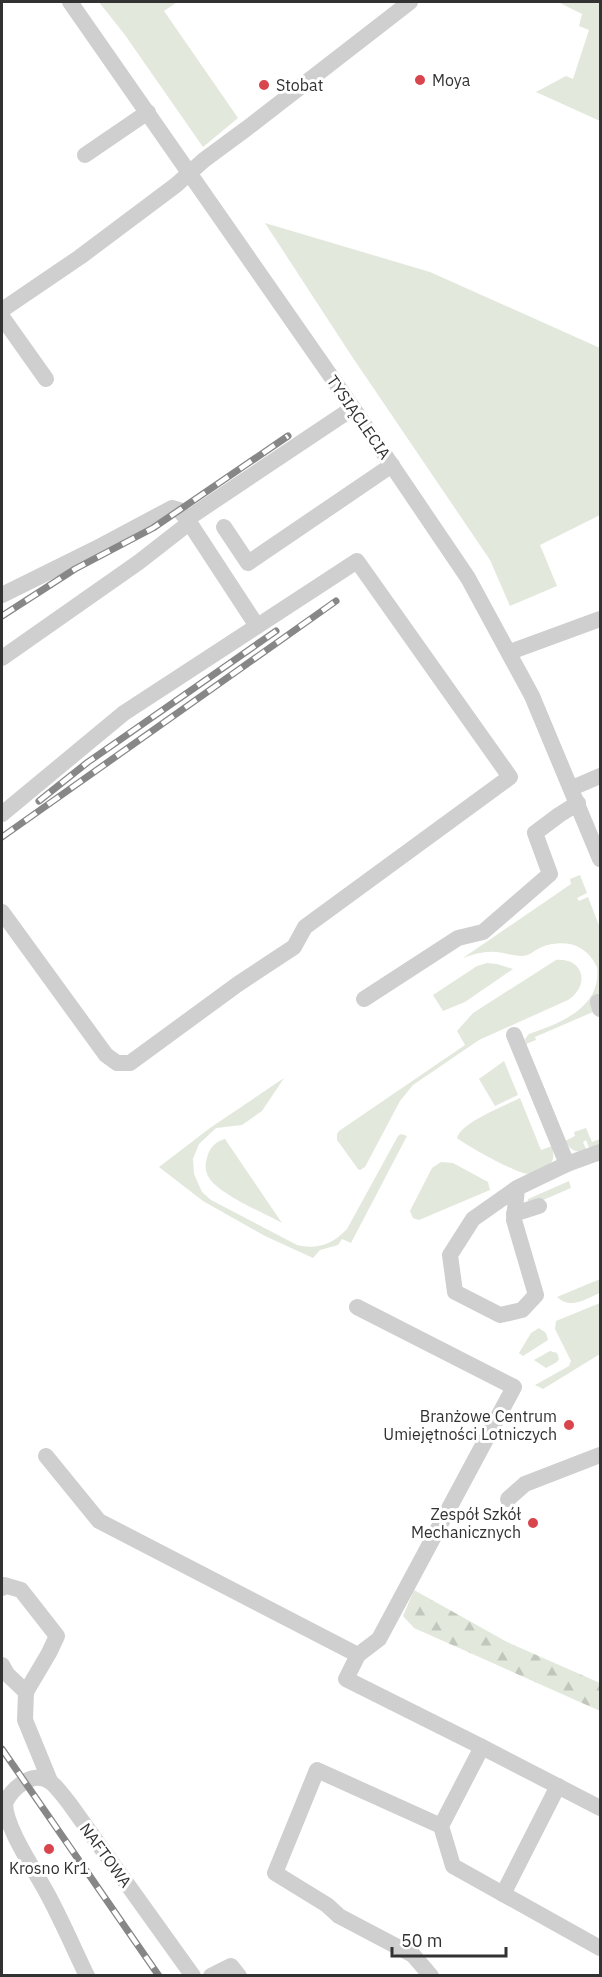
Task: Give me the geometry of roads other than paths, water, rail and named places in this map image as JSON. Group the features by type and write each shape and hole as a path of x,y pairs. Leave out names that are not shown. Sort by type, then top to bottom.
{"street":[{"name":"TYSIĄCLECIA","path":"70,2 353,408 468,578 532,696 600,860"},
{"path":"2,310 81,256 410,2"},
{"path":"85,155 148,112"},
{"path":"2,317 46,379"},
{"path":"2,658 139,562 188,521 353,408"},
{"path":"224,527 248,563 392,465"},
{"path":"2,595 172,508 179,510 188,521 257,626"},
{"path":"2,814 124,713 357,561 510,777 305,927 294,947 238,984 130,1063 117,1063 106,1055 2,912"},
{"path":"510,652 600,619"},
{"path":"364,999 458,938 483,932 550,874 535,833 600,776"},
{"path":"514,1035 567,1164"},
{"path":"517,1188 536,1295 522,1310 500,1315 455,1292 450,1255 464,1220 473,1219 517,1188 567,1164 600,1152"},
{"path":"357,1306 514,1387 379,1639 358,1655 346,1679 600,1808"},
{"path":"508,1499 525,1484 600,1455"},
{"path":"46,1456 99,1521 358,1655"},
{"path":"2,1588 4,1585 21,1590 57,1636 26,1692 7,1674 2,1665"},
{"name":"NAFTOWA","path":"26,1692 25,1719 50,1781 69,1803 194,1976"},
{"path":"482,1747 441,1826 453,1866 600,1948"},
{"path":"431,1976 413,1955 339,1917 327,1905 276,1873 316,1770 441,1826"},
{"path":"50,1781 42,1778 24,1782 3,1800 13,1831 50,1898 87,1976"},
{"path":"503,1894 558,1786"},
{"path":"211,1976 231,1966 239,1976"}],"railway":[{"path":"2,616 75,569 153,528 288,436"},
{"path":"2,837 336,601"},
{"path":"39,801 88,762 276,631"},
{"path":"2,1749 159,1976"}],"place":[{"name":"Moya","path":"420,80"},
{"name":"Stobat","path":"264,85"},
{"name":"Branżowe Centrum Umiejętności Lotniczych","path":"569,1425"},
{"name":"Zespół Szkół Mechanicznych","path":"533,1523"},
{"name":"Krosno Kr1","path":"49,1849"}]}
